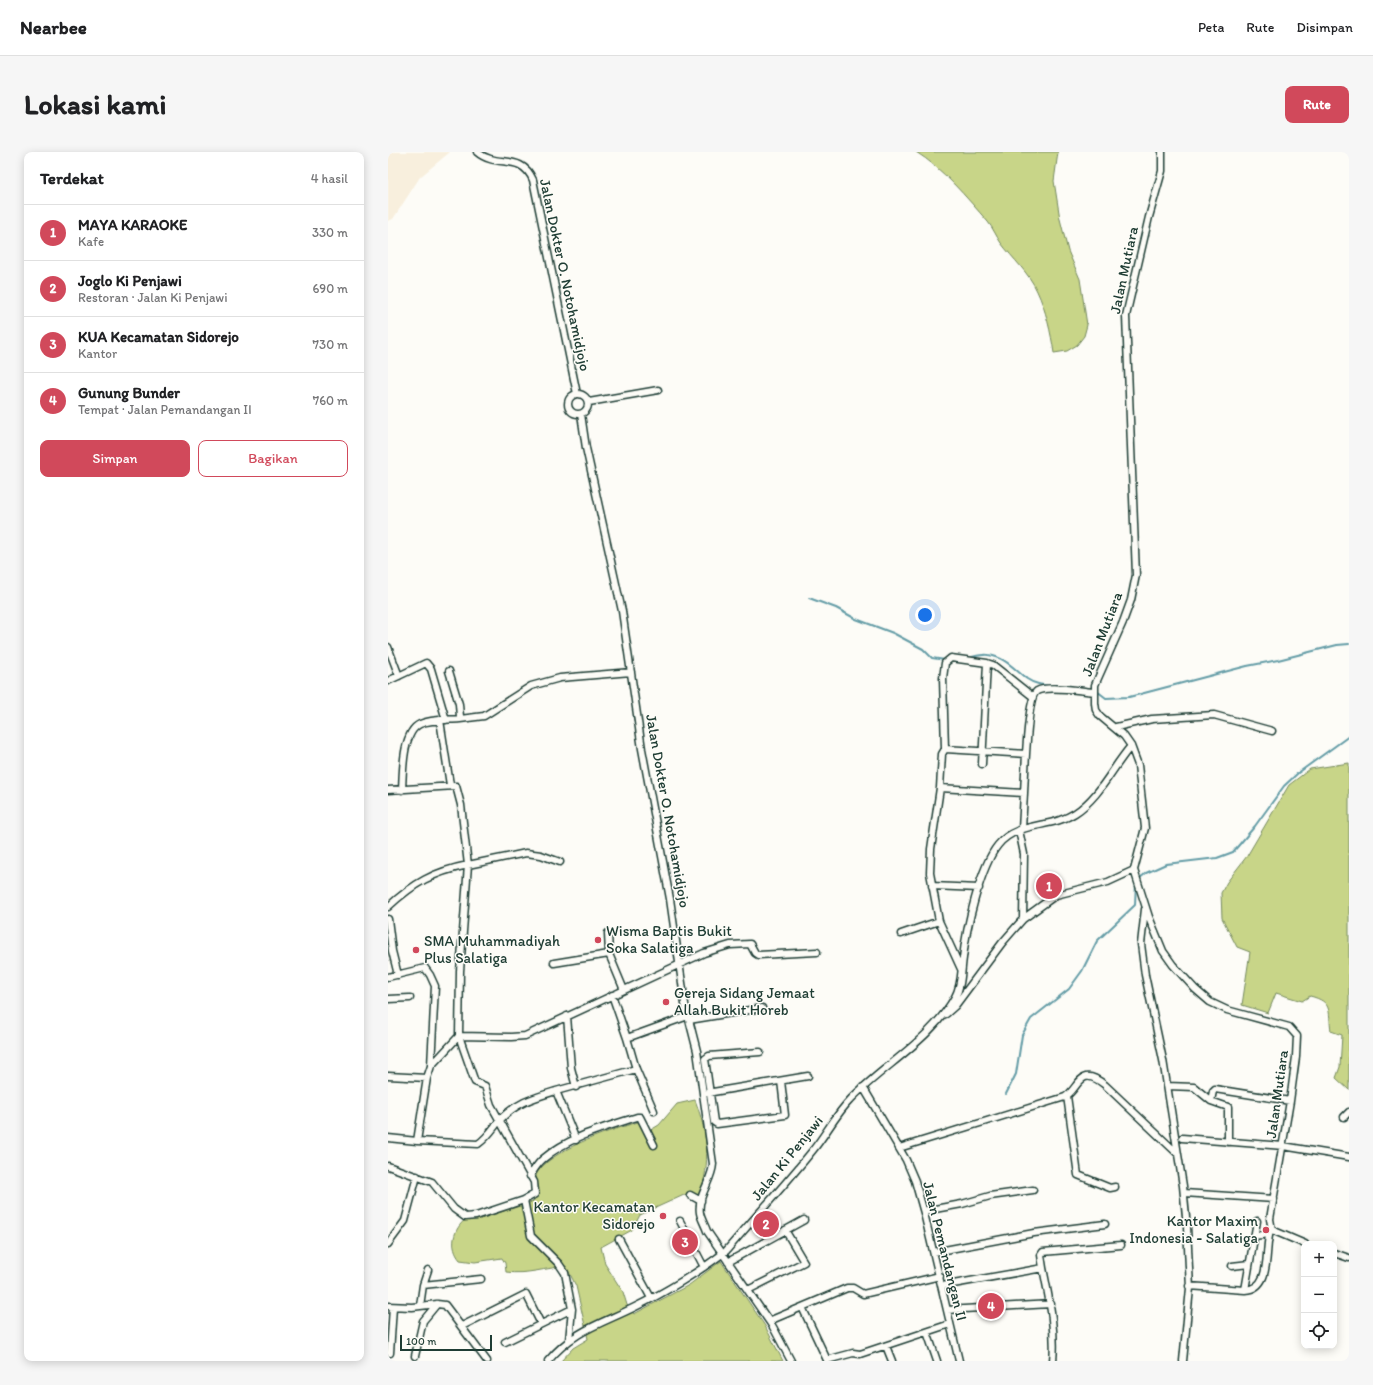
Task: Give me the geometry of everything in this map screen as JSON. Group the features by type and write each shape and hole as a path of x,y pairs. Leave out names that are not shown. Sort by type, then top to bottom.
{"street":[{"name":"Jalan Dokter O. Notohamidjojo","path":"477,152 487,159 522,165 529,170 533,180 577,394"},
{"name":"Jalan Mutiara","path":"1162,152 1162,172 1149,217 1126,316 1136,575 1131,600 1123,622 1100,673 1095,691 1096,710 1100,716 1116,727 1132,746 1138,765 1145,817 1145,828 1134,870 1146,908 1163,951 1183,977 1210,1002 1226,1010 1289,1027 1295,1031 1297,1036 1296,1057 1290,1101 1270,1219 1271,1228 1264,1276 1260,1285 1253,1289 1245,1290"},
{"path":"581,414 587,410 589,402 658,390"},
{"name":"Jalan Dokter O. Notohamidjojo","path":"589,402 584,395 577,394 571,397 569,406 572,411 581,414 586,448 622,612 642,749 675,930 678,964 697,1051 713,1164 711,1178 701,1201 701,1215 707,1231 769,1321 791,1361"},
{"path":"388,647 399,676"},
{"path":"962,971 939,921 930,874 931,849 940,788 942,754 945,749 943,678 945,663 949,659 954,658 993,665 1032,696"},
{"path":"388,681 426,663 431,669 443,720 450,785"},
{"path":"982,764 987,663"},
{"path":"449,671 459,704 460,719"},
{"path":"402,790 404,759 410,733 420,724 484,716 531,686 552,680 631,672"},
{"path":"1023,919 1024,854 1020,829 1032,696 1035,692 1044,689 1095,691"},
{"path":"1116,727 1152,719 1214,715 1272,732"},
{"path":"942,1016 956,997 960,986 966,939 979,888 989,858 996,848 1003,839 1020,829 1063,819 1074,814 1096,794 1132,746"},
{"path":"945,749 1026,754"},
{"path":"388,790 450,785 457,787 468,865 460,971 459,1036 475,1082 485,1086 491,1105 535,1185 536,1192 524,1200 476,1216 465,1217 454,1209 432,1182 388,1166"},
{"path":"940,788 1024,793"},
{"path":"388,906 422,880 450,869 526,853 541,855 560,862"},
{"path":"942,1016 955,1006 1002,943 1023,919 1056,895 1108,882 1134,870"},
{"path":"932,886 979,888"},
{"path":"1146,908 1141,944 1145,975 1167,1086 1184,1194 1189,1286 1183,1361"},
{"path":"388,919 392,951 398,975"},
{"path":"902,934 939,921"},
{"path":"608,933 608,954 624,990"},
{"path":"431,1066 459,1036 521,1037 678,964 704,953 730,945 750,944 755,953 758,955 816,952"},
{"path":"554,963 608,954"},
{"path":"388,977 425,968 430,974 434,983 431,1066 427,1078 417,1141"},
{"path":"612,995 636,1069 654,1112"},
{"path":"388,999 410,998"},
{"path":"627,1038 689,1018 762,1008"},
{"path":"567,1016 571,1068 576,1087"},
{"name":"Jalan Ki Penjawi","path":"548,1361 569,1340 651,1298 704,1267 723,1253 802,1164 846,1105 863,1088 909,1049 942,1016"},
{"path":"760,1052 706,1058 704,1063 715,1123 784,1116 786,1112 781,1081"},
{"path":"388,1138 478,1144 489,1136 500,1120 523,1101 636,1069"},
{"path":"388,1076 427,1078"},
{"path":"703,1094 808,1076"},
{"path":"899,1148 1067,1096 1082,1078 1088,1077 1101,1082 1178,1154"},
{"path":"1167,1086 1194,1087 1211,1101 1229,1108 1228,1142"},
{"name":"Jalan Pemandangan II","path":"863,1088 899,1148 915,1181 924,1210 940,1276 958,1361"},
{"path":"1211,1101 1213,1091 1215,1090 1290,1101"},
{"path":"556,1091 576,1140"},
{"path":"1067,1096 1078,1175 1110,1188 1115,1187"},
{"path":"530,1176 543,1159 576,1140 610,1126 638,1117 654,1146"},
{"path":"1182,1138 1283,1146 1349,1157"},
{"path":"388,1244 405,1221 417,1176"},
{"path":"924,1210 962,1204 990,1196 1033,1190"},
{"path":"1184,1194 1274,1199"},
{"path":"690,1195 701,1201"},
{"path":"524,1200 531,1236 559,1264 565,1273 572,1309 569,1340"},
{"path":"728,1262 804,1220"},
{"path":"680,1221 704,1267"},
{"path":"1189,1286 1245,1290 1257,1221"},
{"path":"934,1252 1034,1233 1105,1224"},
{"path":"1271,1228 1277,1233 1301,1242"},
{"path":"748,1290 804,1262 785,1230"},
{"path":"1254,1236 1269,1234"},
{"path":"619,1239 651,1298"},
{"path":"1053,1361 1051,1304 1043,1268 1042,1252 1121,1245"},
{"path":"1337,1254 1349,1258"},
{"path":"1232,1266 1249,1264"},
{"path":"942,1286 1043,1268"},
{"path":"420,1306 423,1285 428,1270"},
{"path":"769,1321 847,1288 853,1288 863,1294 940,1276"},
{"path":"423,1285 481,1279"},
{"path":"462,1326 526,1294 541,1324"},
{"path":"415,1356 423,1321 437,1304"},
{"path":"390,1353 391,1306 420,1306 437,1304 447,1306 487,1361"},
{"path":"947,1310 1051,1304"},
{"path":"802,1307 826,1360 853,1353 860,1354 950,1324"},
{"path":"506,1342 572,1309"},
{"path":"927,1332 937,1361"},
{"path":"886,1346 892,1361"},
{"path":"860,1354 863,1361"}],"shaded area":[{"path":"388,152 450,152 420,177 393,219 388,221"}],"green space":[{"path":"916,152 1058,152 1054,181 1060,219 1068,251 1080,279 1087,325 1084,336 1077,345 1067,351 1054,353 1046,314 1034,284 1030,278 1001,243 988,222 963,194 935,166"},
{"path":"1349,763 1349,1090 1336,1078 1340,1067 1342,1035 1331,1031 1328,1008 1323,1001 1310,996 1302,1001 1276,993 1268,1013 1242,1005 1250,952 1237,947 1222,918 1221,893 1227,882 1247,856 1289,785 1310,769"},
{"path":"695,1100 703,1124 707,1159 706,1171 699,1195 694,1198 684,1195 640,1215 632,1230 601,1247 605,1264 623,1292 627,1305 634,1314 689,1285 721,1261 765,1326 783,1361 561,1361 573,1348 588,1339 576,1286 566,1266 514,1273 506,1272 505,1263 502,1258 475,1262 460,1260 454,1250 455,1233 466,1219 477,1220 532,1202 539,1193 536,1178 539,1170 559,1153 601,1134 641,1121 649,1131 659,1125 677,1104"}],"waterway":[{"path":"809,598 836,608 856,619 893,633 923,649 932,658 945,660"},
{"path":"1097,691 1106,698 1129,697 1247,666 1278,660 1337,645 1349,644"},
{"path":"966,658 983,655 994,656 1009,664 1030,681 1051,686"},
{"path":"1139,879 1146,873 1166,864 1217,858 1233,852 1255,826 1284,786 1298,773 1349,736"},
{"path":"1006,1094 1016,1074 1022,1035 1031,1019 1069,989 1082,971 1097,941 1135,905 1136,882"}],"place":[{"name":"MAYA KARAOKE","path":"1049,886"},
{"name":"Wisma Baptis Bukit Soka Salatiga","path":"598,940"},
{"name":"SMA Muhammadiyah Plus Salatiga","path":"416,950"},
{"name":"Gereja Sidang Jemaat Allah Bukit Horeb","path":"666,1002"},
{"name":"Kantor Kecamatan Sidorejo","path":"663,1216"},
{"name":"Joglo Ki Penjawi","path":"766,1224"},
{"name":"Kantor Maxim Indonesia - Salatiga","path":"1266,1230"},
{"name":"KUA Kecamatan Sidorejo","path":"685,1242"},
{"name":"Gunung Bunder","path":"991,1306"}]}
